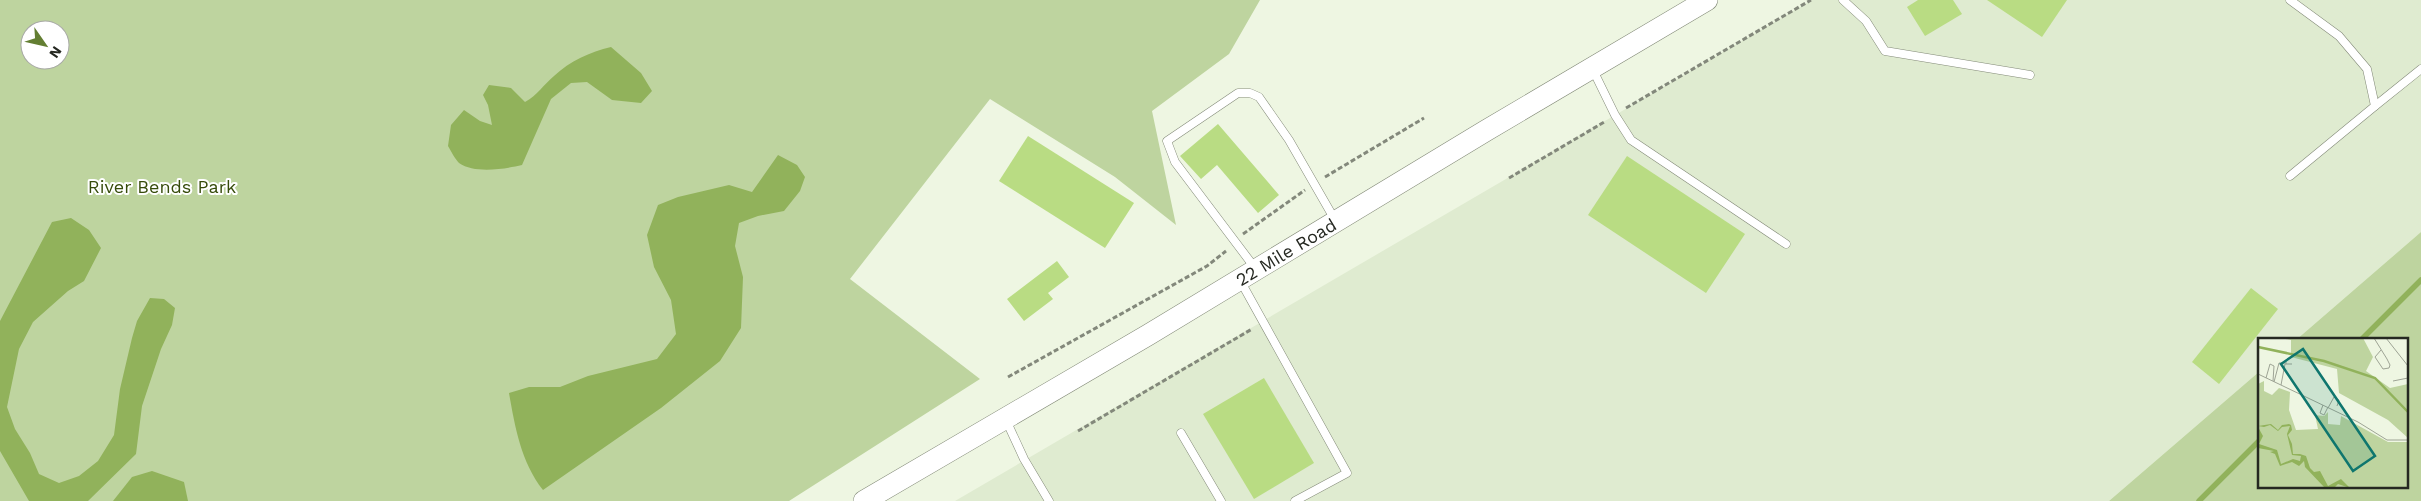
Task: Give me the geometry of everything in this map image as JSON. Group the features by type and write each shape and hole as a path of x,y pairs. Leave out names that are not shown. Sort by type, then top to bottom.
{"street":[{"name":"22 Mile Road","path":"864,501 1248,275 1707,0"}],"lane":[{"path":"1843,0 1866,21 1885,51 2030,75"},
{"path":"2290,0 2339,36 2367,69 2375,106"},
{"path":"1592,68 1615,115 1631,140 1786,244"},
{"path":"2290,176 2421,69"},
{"path":"1295,501 1347,473 1262,323 1248,275 1235,242 1175,162 1167,141 1238,93 1250,92 1259,97 1289,140 1336,221"},
{"path":"1005,418 1024,459 1049,501"},
{"path":"1181,433 1221,501"}],"path":[{"path":"1509,178 1811,0"},
{"path":"1008,377 1207,266 1235,242 1314,184 1424,118"},
{"path":"1078,432 1262,323"}],"shaded area":[{"path":"1812,0 2421,0 2421,232 2298,338 2258,338 2258,373 2109,501 955,501"},
{"path":"611,47 641,73 652,91 641,103 612,100 587,82 571,83 551,99 522,165 481,170 459,163 456,159 448,146 451,125 464,110 480,121 492,125 488,105 483,95 489,85 511,88 525,102 567,66 588,54"},
{"path":"778,155 797,165 805,177 800,191 784,211 758,216 739,223 735,246 743,277 741,328 720,361 661,408 543,490 535,479 524,456 509,393 529,387 560,387 588,376 657,359 676,334 671,300 654,267 647,235 658,205 678,197 729,185 752,192"},
{"path":"71,218 89,230 101,248 84,281 68,291 33,322 19,349 7,407 15,429 30,453 39,474 59,483 79,476 98,461 114,435 120,389 137,321 150,298 164,299 175,308 172,325 161,349 142,406 136,454 88,501 29,501 0,451 0,321 52,222"},
{"path":"152,471 184,482 188,501 113,501 132,477"}],"green space":[{"name":"River Bends Park","path":"0,0 1260,0 1229,54 1152,111 1176,225 1115,177 990,99 850,279 980,379 789,501 0,501"},
{"path":"2421,232 2421,501 2109,501 2258,373 2258,488 2408,488 2408,338 2298,338"}],"building":[{"path":"1918,0 1953,0 1962,14 1925,36 1907,7"},
{"path":"1987,0 2067,0 2042,37"},
{"path":"1218,124 1279,195 1258,213 1217,165 1201,179 1180,156"},
{"path":"1028,136 1134,203 1105,248 999,181"},
{"path":"1627,156 1745,234 1706,293 1588,215"},
{"path":"1057,261 1069,277 1048,293 1053,299 1024,321 1007,299"},
{"path":"2251,288 2278,309 2219,384 2192,362"},
{"path":"1264,378 1314,463 1254,499 1203,414"}],"waterway":[{"path":"2363,338 2421,280"},
{"path":"2199,501 2258,442"}]}
